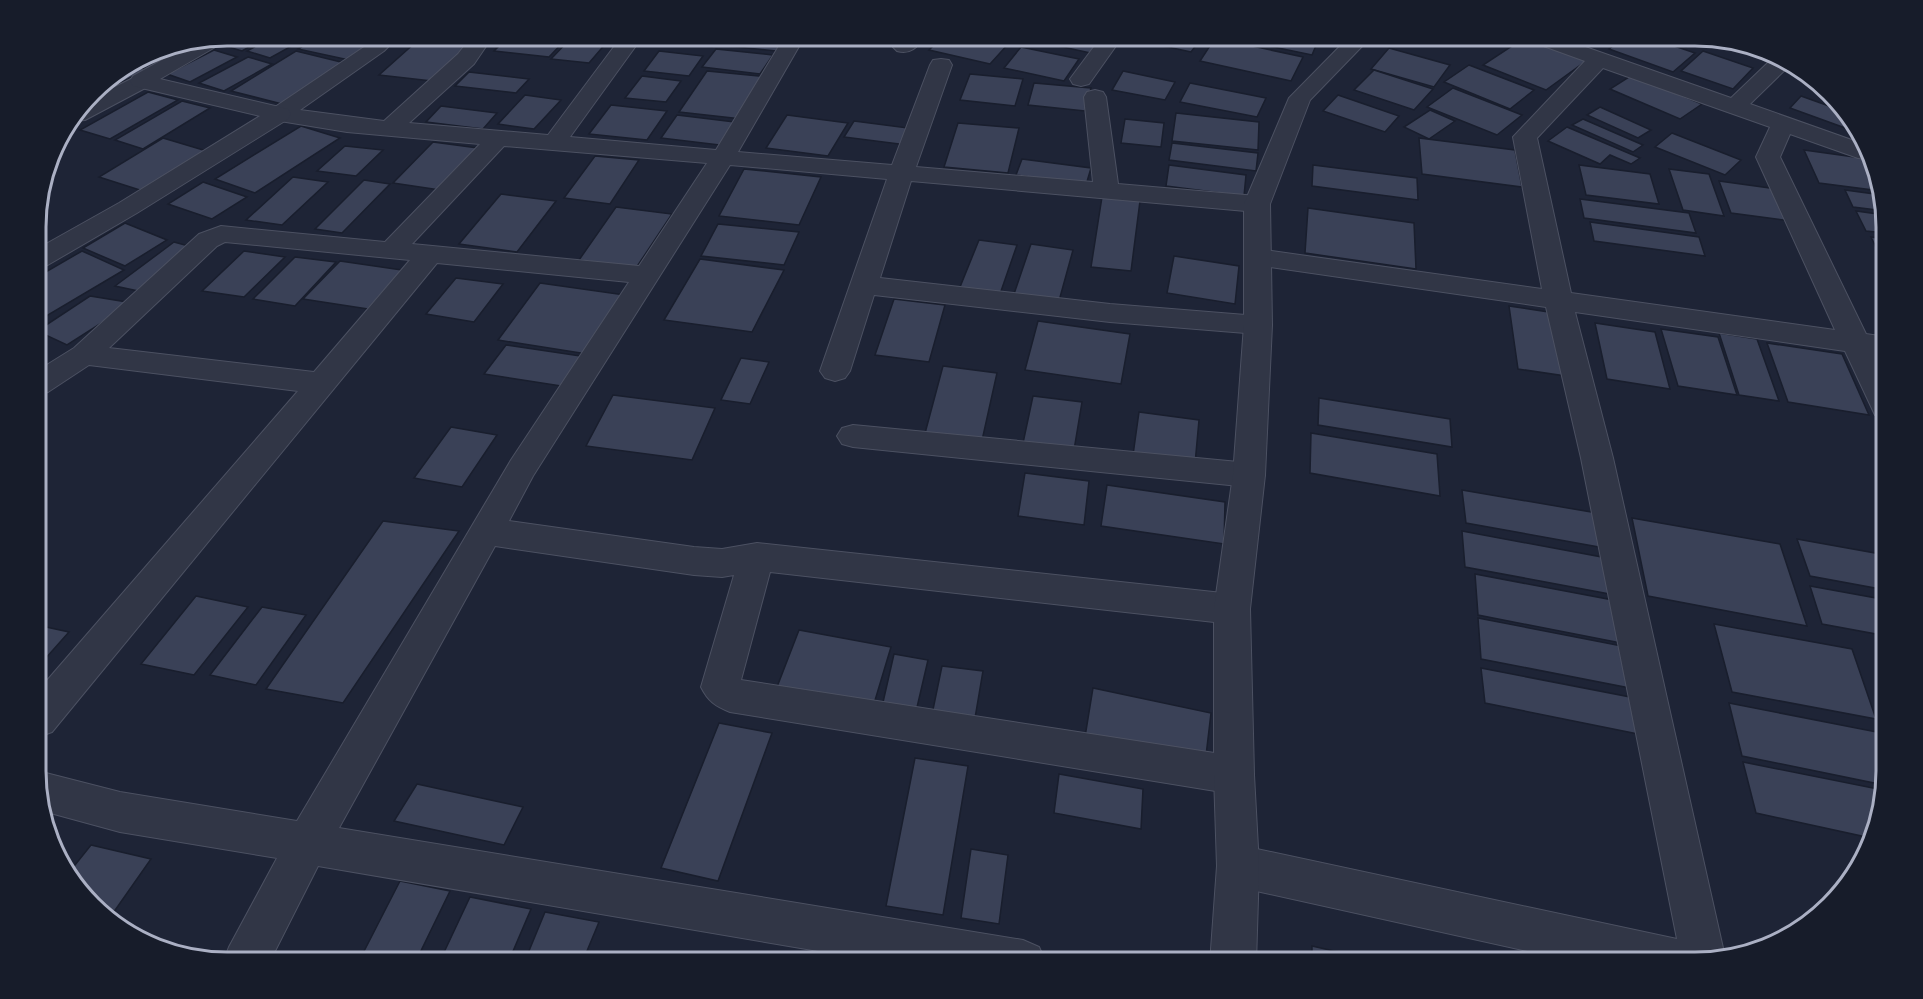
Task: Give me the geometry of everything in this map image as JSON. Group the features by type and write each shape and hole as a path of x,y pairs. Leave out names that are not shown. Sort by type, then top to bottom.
{"street":[{"path":"1106,191 1088,88 1108,46"},
{"path":"1234,952 1238,866 1234,775 1232,609 1249,475 1258,325 1257,204 1300,98 1352,46"},
{"path":"47,254 128,208 280,114 356,47"},
{"path":"390,128 466,58 475,47"},
{"path":"555,142 625,47"},
{"path":"251,952 308,842 522,468 722,159 789,47"},
{"path":"1702,952 1597,458 1558,299 1525,136 1586,48 1735,106 1859,151"},
{"path":"95,106 197,49"},
{"path":"835,371 902,172 941,65"},
{"path":"1735,106 1777,66"},
{"path":"141,81 280,114 347,125 1257,204"},
{"path":"1784,123 1768,158 1876,387"},
{"path":"392,250 499,138"},
{"path":"47,379 84,355 208,240 221,234 648,275"},
{"path":"47,709 430,254"},
{"path":"1257,257 1876,345"},
{"path":"864,285 1110,313 1258,325"},
{"path":"84,355 321,383"},
{"path":"853,436 1249,475"},
{"path":"486,531 694,561 722,563 757,557 1232,609"},
{"path":"757,557 720,687 730,695 1234,775"},
{"path":"48,793 120,812 958,952"},
{"path":"1238,866 1634,952"}],"building":[{"path":"1006,46 990,64 929,50 932,47"},
{"path":"1060,46 1100,46 1095,54"},
{"path":"1165,46 1195,46 1191,52"},
{"path":"1210,46 1253,46 1303,57 1291,81 1200,61"},
{"path":"1270,46 1316,46 1312,55"},
{"path":"1512,46 1546,46 1586,61 1546,90 1483,65"},
{"path":"1613,46 1674,46 1695,53 1673,72 1609,49"},
{"path":"228,47 249,47 242,51"},
{"path":"255,47 290,47 270,58 247,51"},
{"path":"301,47 369,47 349,60 298,49"},
{"path":"411,47 468,47 432,81 379,75"},
{"path":"498,47 559,47 549,57 494,51"},
{"path":"563,47 603,47 589,63 551,59"},
{"path":"733,47 779,47 776,51"},
{"path":"1021,47 1079,59 1064,81 1004,68"},
{"path":"1389,48 1450,65 1434,87 1371,69"},
{"path":"716,49 773,55 760,74 702,67"},
{"path":"214,50 237,57 190,82 167,74"},
{"path":"296,51 345,63 282,104 231,91"},
{"path":"659,51 703,56 689,76 644,71"},
{"path":"1703,51 1753,68 1733,89 1681,71"},
{"path":"248,57 272,64 224,91 199,83"},
{"path":"1469,65 1534,90 1510,109 1444,82"},
{"path":"142,68 146,69 112,88"},
{"path":"1374,70 1433,89 1414,110 1354,90"},
{"path":"707,71 768,77 742,119 679,112"},
{"path":"1123,71 1175,82 1165,100 1112,90"},
{"path":"469,72 529,79 516,93 455,86"},
{"path":"970,74 1023,79 1015,106 960,100"},
{"path":"1632,75 1702,104 1680,119 1610,89"},
{"path":"642,76 681,81 666,102 625,98"},
{"path":"1034,83 1091,88 1085,111 1028,105"},
{"path":"1190,83 1266,98 1257,117 1180,102"},
{"path":"1453,88 1522,115 1497,135 1427,107"},
{"path":"148,92 178,100 110,139 80,130"},
{"path":"525,95 561,100 534,129 498,124"},
{"path":"1338,95 1399,116 1385,132 1323,111"},
{"path":"1801,96 1831,107 1847,129 1790,108"},
{"path":"182,101 210,108 143,149 115,140"},
{"path":"611,105 667,111 647,140 589,134"},
{"path":"441,106 497,113 483,129 426,122"},
{"path":"1600,107 1651,130 1638,138 1587,115"},
{"path":"1430,110 1455,121 1429,139 1404,127"},
{"path":"1176,113 1259,122 1258,150 1172,141"},
{"path":"677,115 743,123 728,146 661,138"},
{"path":"787,115 848,123 828,156 766,148"},
{"path":"1125,119 1164,123 1161,147 1121,143"},
{"path":"1583,119 1643,145 1633,152 1572,125"},
{"path":"854,121 916,129 907,145 844,137"},
{"path":"958,123 1019,128 1008,173 944,167"},
{"path":"301,126 340,138 255,193 215,179"},
{"path":"1567,127 1640,158 1631,164 1610,155 1600,164 1548,141"},
{"path":"1672,133 1741,160 1725,175 1655,147"},
{"path":"163,138 210,152 146,192 99,177"},
{"path":"1419,138 1515,150 1522,187 1422,174"},
{"path":"433,142 478,148 440,190 393,183"},
{"path":"1172,143 1258,153 1256,171 1169,160"},
{"path":"345,146 383,150 356,176 317,171"},
{"path":"1804,150 1863,158 1872,190 1819,183"},
{"path":"595,156 639,160 610,204 564,198"},
{"path":"1022,159 1091,168 1086,185 1016,175"},
{"path":"1169,165 1246,175 1244,196 1166,186"},
{"path":"1313,165 1417,178 1418,200 1312,186"},
{"path":"1579,165 1650,174 1659,204 1586,195"},
{"path":"744,169 821,177 799,225 719,216"},
{"path":"1669,169 1709,174 1724,216 1683,210"},
{"path":"293,177 328,182 282,225 246,220"},
{"path":"364,180 390,184 342,233 315,229"},
{"path":"1719,181 1777,189 1791,221 1731,213"},
{"path":"203,182 247,197 212,219 168,204"},
{"path":"1845,190 1873,194 1875,210 1853,207"},
{"path":"501,194 556,201 517,252 459,244"},
{"path":"1102,197 1140,201 1131,271 1091,267"},
{"path":"1580,199 1689,213 1696,233 1584,218"},
{"path":"616,207 672,214 636,268 579,260"},
{"path":"1308,208 1414,223 1416,269 1305,253"},
{"path":"1856,211 1875,214 1876,232 1866,231"},
{"path":"1590,222 1699,237 1705,256 1594,241"},
{"path":"125,223 167,240 125,266 83,248"},
{"path":"718,224 799,232 784,265 701,256"},
{"path":"1871,237 1876,238 1876,247"},
{"path":"979,240 1017,245 1000,294 960,287"},
{"path":"174,242 196,248 143,292 115,286"},
{"path":"1031,244 1073,250 1059,301 1014,294"},
{"path":"82,251 124,270 47,316 47,271"},
{"path":"244,251 285,257 244,297 202,291"},
{"path":"1174,256 1239,266 1235,304 1167,293"},
{"path":"295,257 336,262 295,306 253,299"},
{"path":"700,259 784,270 752,332 664,320"},
{"path":"340,261 402,270 368,309 303,299"},
{"path":"456,278 503,284 474,322 426,314"},
{"path":"540,283 625,295 587,354 498,340"},
{"path":"90,296 133,303 67,345 47,336 47,324"},
{"path":"894,299 945,305 929,362 875,355"},
{"path":"1509,306 1555,313 1566,376 1518,369"},
{"path":"1038,321 1130,334 1121,384 1025,370"},
{"path":"1595,323 1655,332 1670,389 1607,379"},
{"path":"1661,329 1718,337 1737,395 1678,386"},
{"path":"1719,333 1757,339 1779,401 1739,395"},
{"path":"1767,343 1842,354 1869,415 1788,402"},
{"path":"506,345 594,358 574,388 484,374"},
{"path":"741,358 769,362 750,404 721,400"},
{"path":"943,366 997,373 981,445 924,437"},
{"path":"613,395 715,408 692,460 586,446"},
{"path":"1033,396 1082,402 1074,450 1023,443"},
{"path":"1319,398 1450,419 1452,447 1318,425"},
{"path":"1139,412 1199,420 1195,464 1133,455"},
{"path":"451,427 497,435 462,487 414,478"},
{"path":"1311,433 1437,454 1440,496 1310,473"},
{"path":"1025,473 1089,481 1084,525 1018,516"},
{"path":"1107,485 1225,502 1224,544 1101,526"},
{"path":"1462,490 1603,514 1610,549 1466,523"},
{"path":"1632,518 1780,544 1807,626 1648,596"},
{"path":"383,521 459,531 343,703 266,689"},
{"path":"1462,531 1607,558 1615,595 1465,567"},
{"path":"1797,539 1876,553 1876,588 1810,576"},
{"path":"1475,574 1618,601 1626,644 1478,615"},
{"path":"1810,586 1876,598 1876,634 1822,624"},
{"path":"196,596 248,607 194,675 141,664"},
{"path":"262,607 306,615 256,685 210,675"},
{"path":"1478,618 1627,647 1635,689 1481,659"},
{"path":"1714,624 1852,649 1876,719 1732,692"},
{"path":"47,627 69,632 47,657"},
{"path":"799,630 891,647 873,707 777,687"},
{"path":"894,654 928,660 915,716 881,711"},
{"path":"942,666 983,671 973,730 930,724"},
{"path":"1481,668 1630,697 1638,734 1485,703"},
{"path":"1093,688 1211,713 1205,764 1085,737"},
{"path":"1729,703 1876,732 1875,783 1742,756"},
{"path":"719,723 772,733 718,881 661,868"},
{"path":"915,758 968,766 943,915 886,906"},
{"path":"1743,762 1875,788 1864,837 1756,813"},
{"path":"1059,774 1143,789 1141,829 1054,813"},
{"path":"417,784 523,807 504,845 394,821"},
{"path":"91,845 151,859 114,912 91,891 74,866"},
{"path":"971,849 1008,855 999,924 961,918"},
{"path":"400,881 450,891 420,952 364,952"},
{"path":"470,897 531,909 513,952 444,952"},
{"path":"545,912 599,922 587,952 529,952"},
{"path":"1312,946 1338,952 1312,952"}]}
